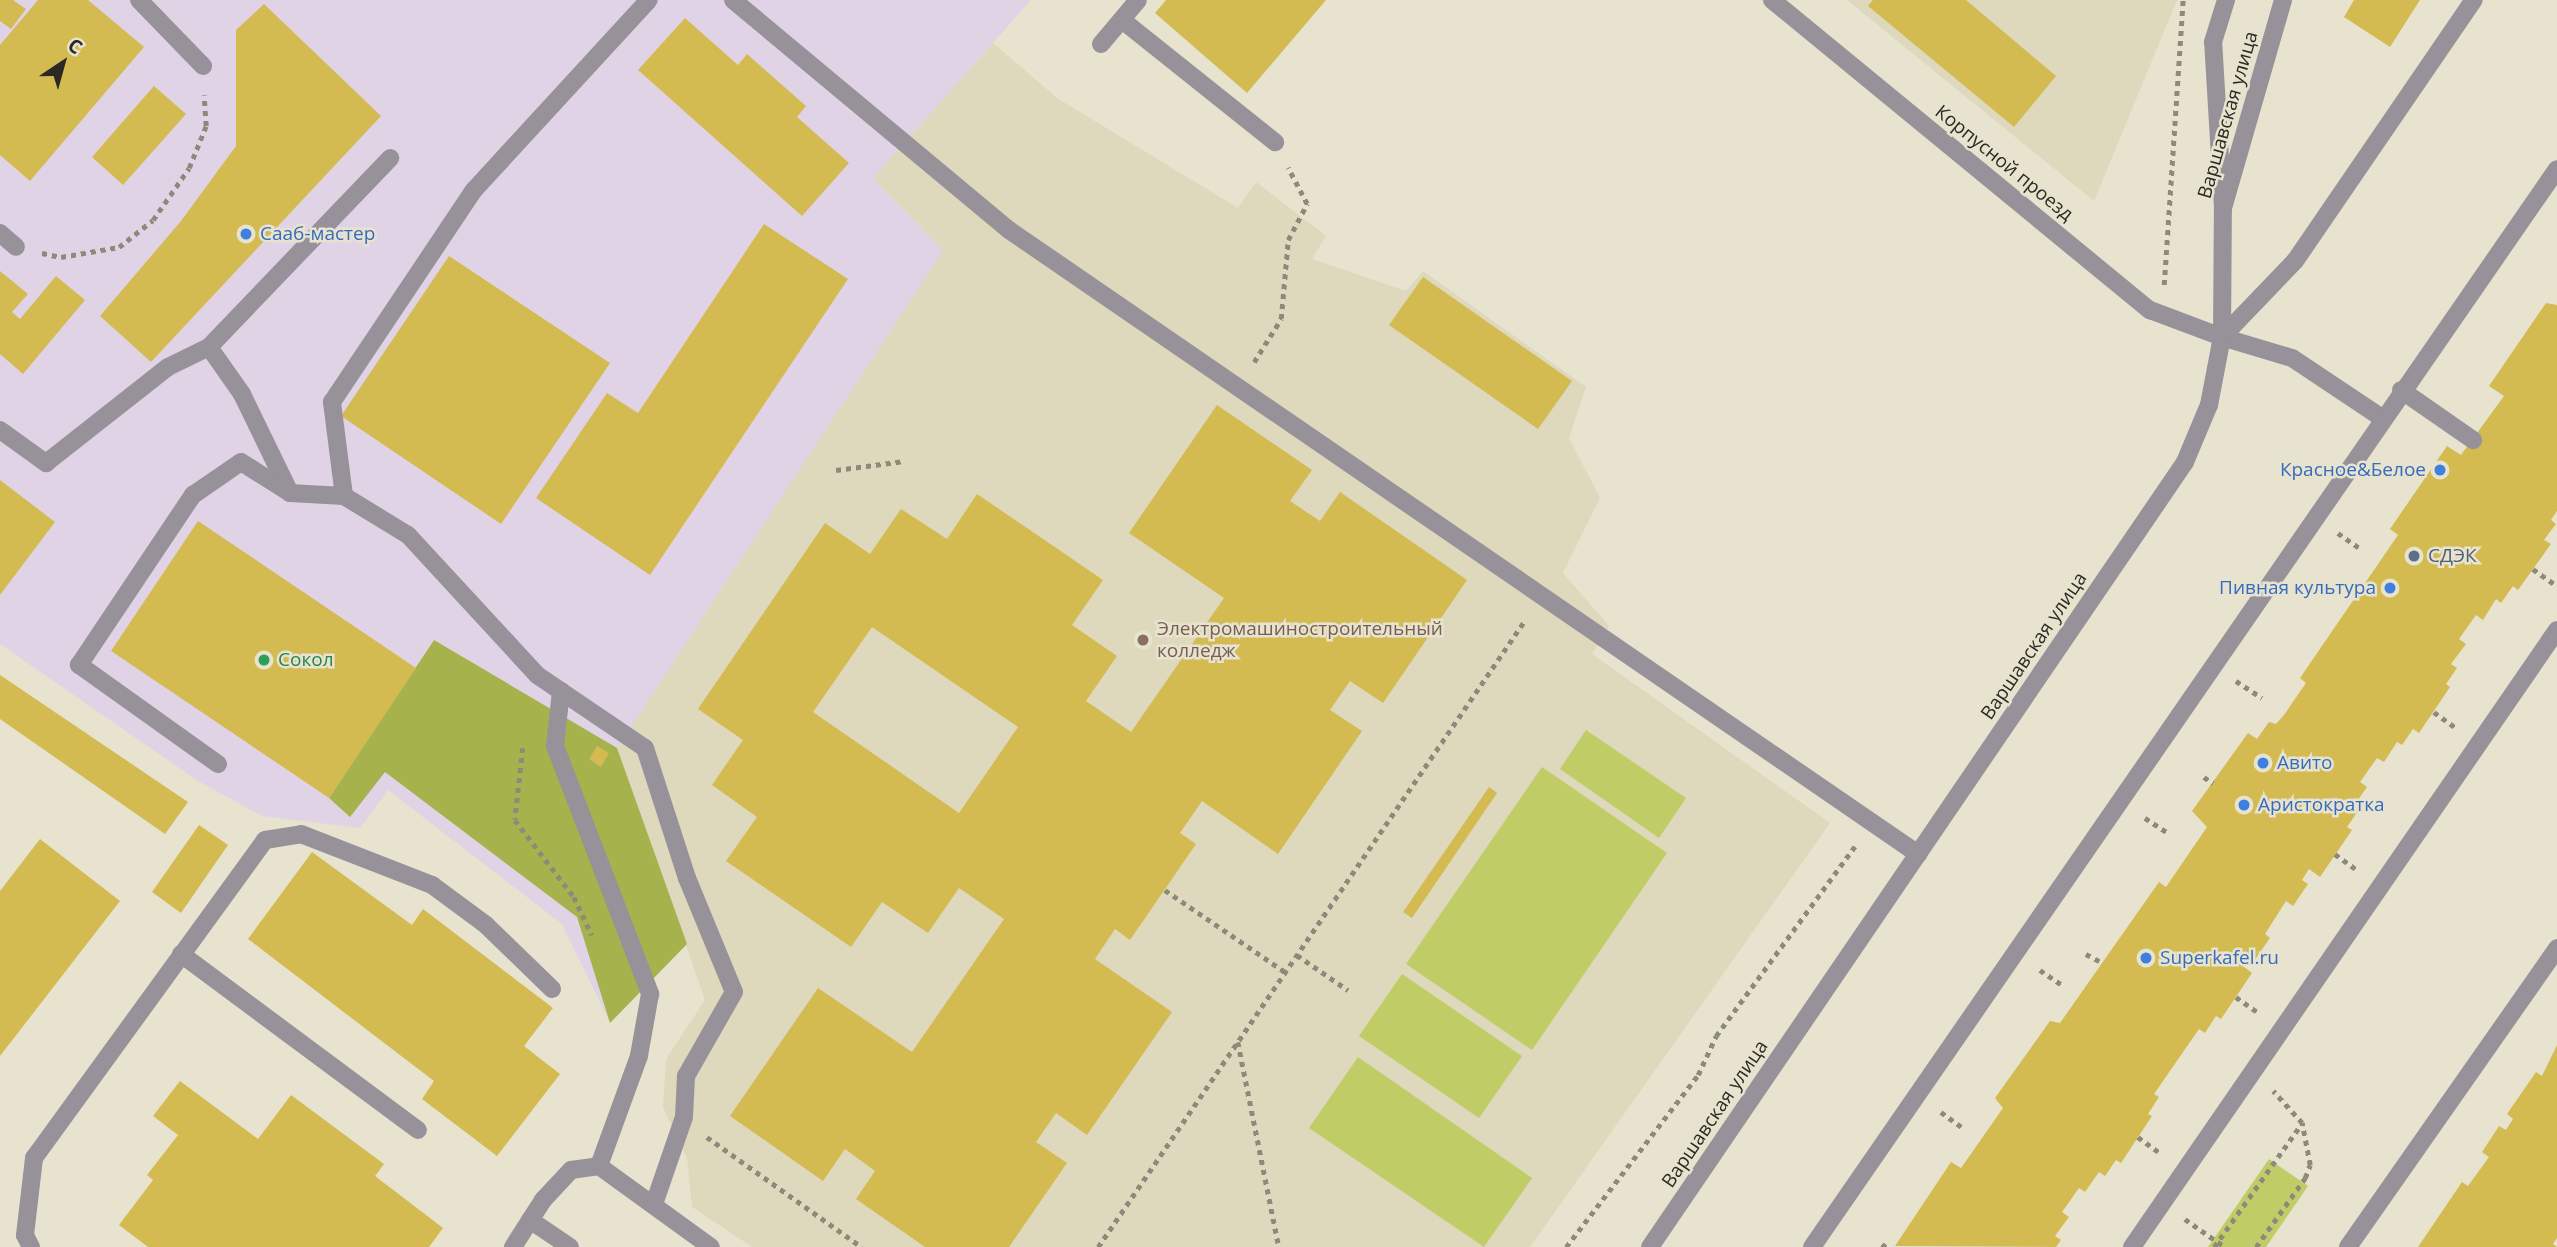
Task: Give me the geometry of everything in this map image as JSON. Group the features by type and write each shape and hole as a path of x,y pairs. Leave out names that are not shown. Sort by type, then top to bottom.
{"street":[{"path":"139,0 203,66"},
{"path":"344,496 332,402 474,190 649,0"},
{"path":"733,0 1009,230 1542,594 1917,855"},
{"path":"1101,44 1138,0"},
{"name":"Корпусной проезд","path":"1772,0 2150,310 2222,337 2292,358 2382,418"},
{"path":"2223,208 2213,41 2226,0"},
{"name":"Варшавская улица","path":"1650,1247 2185,462 2209,405 2222,337 2223,208 2283,0"},
{"path":"2222,337 2295,261 2474,0"},
{"path":"1122,20 1275,142"},
{"path":"0,430 46,463 168,367 209,347 390,158"},
{"path":"1812,1247 2401,390 2557,169"},
{"path":"0,233 16,247"},
{"path":"209,347 242,394 290,493"},
{"path":"2401,390 2473,440"},
{"path":"218,764 79,665 193,495 241,462 290,493 344,496 408,535 537,675 645,748 687,878 734,992 686,1076 683,1121 654,1204"},
{"path":"2132,1247 2557,630"},
{"path":"561,691 555,746 650,994 639,1056 599,1166"},
{"path":"31,1247 25,1236 34,1158 254,850 282,834 301,834 432,884 486,925 552,989"},
{"path":"2348,1247 2557,948"},
{"path":"181,954 418,1130"},
{"path":"513,1247 530,1220 571,1170 599,1166 711,1247"},
{"path":"530,1220 570,1247"}],"path":[{"path":"2163,290 2183,0"},
{"path":"16,247 61,257 119,247 153,220 189,168 206,127 203,66"},
{"path":"1238,386 1282,319 1288,240 1307,204 1275,142"},
{"path":"836,470 904,461"},
{"path":"2533,569 2557,586"},
{"path":"1098,1247 1542,594"},
{"path":"2434,712 2458,729"},
{"path":"525,733 516,820 574,897 598,947"},
{"path":"2204,777 2213,783"},
{"path":"1566,1247 1698,1075 1716,1036 1871,822"},
{"path":"2335,854 2358,870"},
{"path":"1165,890 1286,972"},
{"path":"2086,954 2103,963"},
{"path":"1297,956 1348,990"},
{"path":"2236,997 2260,1013 2254,1070 2302,1124 2309,1149 2305,1178 2256,1247"},
{"path":"1238,1041 1279,1247"},
{"path":"683,1121 862,1247"},
{"path":"2216,1245 2302,1124"},
{"path":"2138,1137 2161,1153"},
{"path":"2187,1220 2216,1245 2225,1247"}],"shaded area":[{"path":"0,0 1031,0 873,178 943,251 617,748 687,944 610,1023 562,924 388,790 360,828 262,816 198,781 0,644"},
{"path":"1847,0 2177,0 2094,201"},
{"name":"Электромашиностроительный колледж","path":"993,43 1057,98 1238,208 1256,182 1326,236 1312,259 1406,291 1423,271 1586,387 1569,438 1600,498 1563,573 1609,626 1592,654 1830,823 1530,1247 752,1247 692,1207 687,1158 663,1107 666,1059 705,1000 617,748 942,250 873,178"}],"green space":[{"path":"434,640 617,748 687,944 610,1023 577,917 385,772 350,817 329,798"},
{"path":"1586,730 1686,798 1659,838 1560,769"},
{"path":"1542,767 1667,853 1532,1050 1406,964"},
{"path":"1402,974 1522,1056 1479,1118 1359,1036"},
{"path":"1358,1057 1532,1178 1484,1247 1309,1128"},
{"path":"2269,1159 2308,1186 2266,1247 2208,1247"}],"building":[{"path":"0,0 13,0 26,9 11,29 0,21"},
{"path":"38,0 88,0 144,47 30,181 0,155 0,45"},
{"path":"1166,0 1326,0 1247,93 1155,13"},
{"path":"1873,0 1966,0 2056,76 2014,127 1868,6"},
{"path":"2354,0 2420,0 2390,47 2344,17"},
{"path":"264,4 381,116 151,362 100,316 181,221 236,146 236,30"},
{"path":"685,18 738,65 747,54 806,106 797,117 849,163 802,216 638,70"},
{"path":"154,86 186,114 123,185 92,157"},
{"path":"764,224 848,279 650,575 536,498 607,393 638,413"},
{"path":"449,256 610,363 501,524 341,416"},
{"path":"0,271 28,294 12,312 20,319 56,276 85,300 23,374 0,354"},
{"path":"1423,277 1572,381 1538,429 1389,325"},
{"path":"2546,303 2557,305 2557,511 2551,520 2556,524 2544,540 2551,544 2518,590 2513,586 2501,603 2496,599 2483,620 2476,615 2459,639 2466,644 2451,664 2457,668 2446,684 2450,687 2419,733 2413,729 2402,745 2397,742 2384,762 2377,758 2360,782 2367,787 2353,807 2358,811 2347,827 2352,830 2320,877 2309,869 2302,880 2308,884 2293,906 2286,901 2265,934 2270,938 2254,961 2249,957 2243,966 2252,973 2221,1019 2216,1016 2205,1033 2199,1029 2154,1094 2159,1097 2148,1114 2152,1116 2121,1163 2116,1160 2105,1176 2099,1172 2085,1192 2079,1188 2062,1212 2069,1217 2055,1236 2061,1240 2056,1247 1895,1246 1951,1162 1961,1168 2003,1108 1995,1098 2050,1021 2060,1023 2159,882 2166,887 2207,827 2192,811 2248,733 2257,739 2269,722 2276,724 2284,715 2306,683 2300,678 2398,535 2390,529 2447,446 2461,455 2504,396 2489,386"},
{"path":"1217,405 1312,470 1290,501 1320,521 1340,492 1467,580 1383,703 1350,681 1330,710 1362,731 1278,854 1202,801 1180,833 1196,844 1130,940 1115,929 1095,959 1172,1012 1087,1135 1056,1113 1036,1142 1067,1163 1009,1247 925,1247 856,1199 875,1171 845,1149 823,1181 730,1116 818,988 912,1052 1004,919 959,888 928,933 882,902 851,947 726,861 757,817 712,785 743,740 698,709 825,523 870,554 901,509 947,539 977,494 1103,580 1072,625 1117,656 1086,701 1131,732 1224,598 1129,533","holes":["872,627 1018,727 959,813 813,712"]},
{"path":"0,480 55,522 0,595"},
{"name":"Сокол","path":"198,521 416,668 329,798 111,651"},
{"path":"0,675 188,802 165,834 0,719"},
{"path":"597,746 609,753 601,767 589,759"},
{"path":"1489,787 1497,793 1412,918 1403,912"},
{"path":"199,825 228,845 181,913 152,892"},
{"path":"40,839 120,901 0,1056 0,891"},
{"path":"312,852 412,925 423,909 553,1008 524,1046 560,1074 497,1156 422,1099 434,1081 248,939"},
{"path":"2557,1045 2557,1238 2553,1244 2557,1247 2418,1247 2462,1182 2468,1186 2489,1157 2482,1152 2499,1126 2506,1130 2513,1119 2507,1114 2536,1072 2542,1076"},
{"path":"180,1081 258,1139 291,1095 384,1164 375,1176 443,1228 429,1247 148,1247 119,1225 153,1180 147,1175 178,1135 153,1116"}],"place":[{"name":"Сааб-мастер","path":"246,234"},
{"name":"Красное&Белое","path":"2440,470"},
{"name":"СДЭК","path":"2414,556"},
{"name":"Пивная культура","path":"2390,588"},
{"name":"Электромашиностроительный колледж","path":"1143,640"},
{"name":"Сокол","path":"264,660"},
{"name":"Авито","path":"2263,763"},
{"name":"Аристократка","path":"2244,805"},
{"name":"Superkafel.ru","path":"2146,958"}]}
